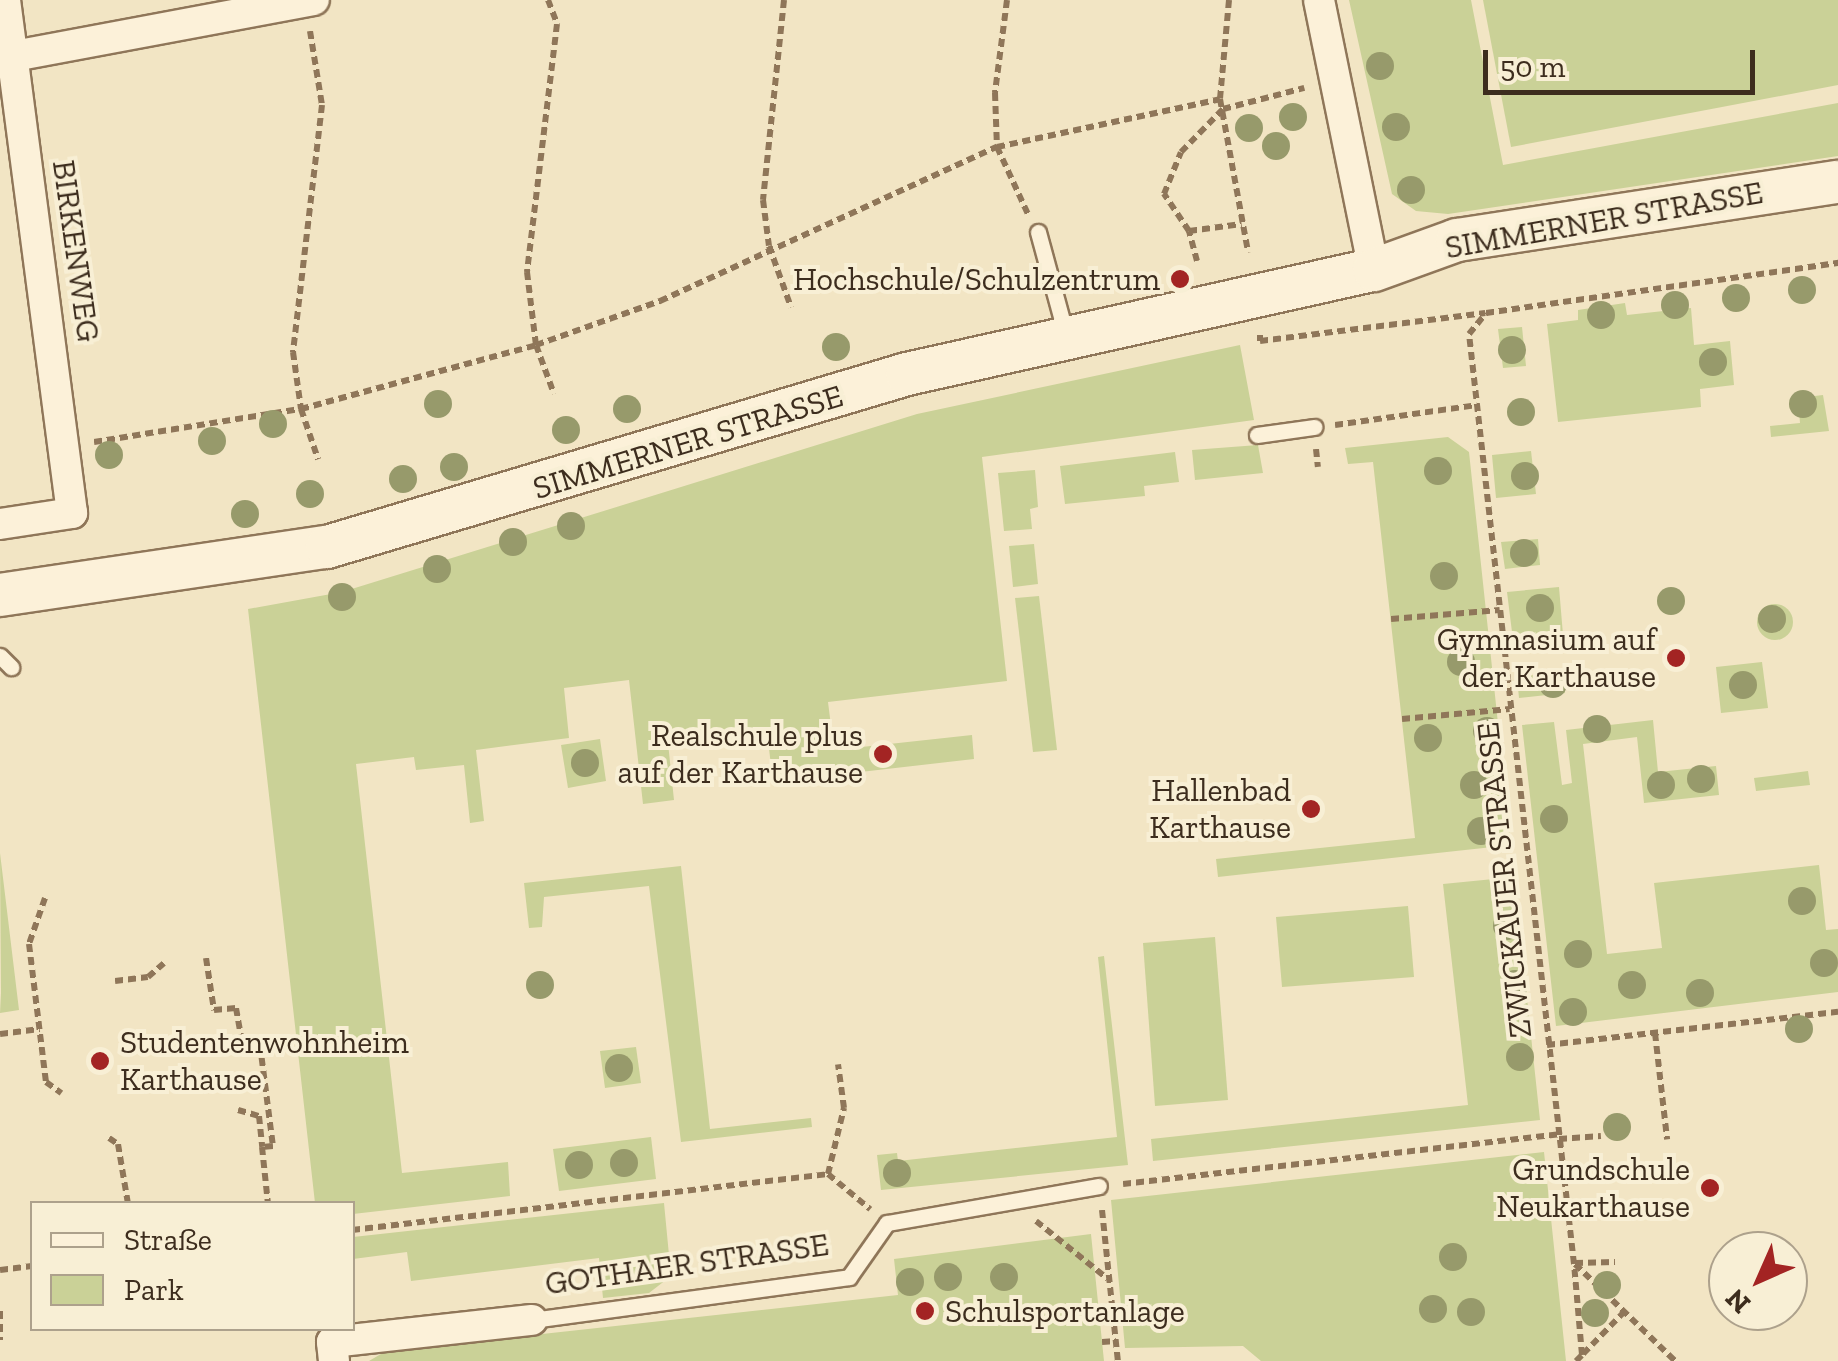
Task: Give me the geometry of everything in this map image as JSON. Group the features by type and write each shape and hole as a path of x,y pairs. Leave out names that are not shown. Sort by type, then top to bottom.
{"street":[{"name":"BIRKENWEG","path":"0,524 72,513 68,445 5,0"},
{"path":"1319,0 1374,270"},
{"path":"14,56 310,1"},
{"name":"SIMMERNER STRASSE","path":"0,596 327,548 907,374 1374,270 1494,232 1838,182"},
{"name":"SIMMERNER STRASSE","path":"1374,270 1455,268 1585,239 1838,201"},
{"name":"GOTHAER STRASSE","path":"334,1361 332,1342 532,1320"}],"lane":[{"path":"1038,232 1067,339"},
{"path":"1257,434 1314,428"},
{"path":"887,1223 1100,1186"},
{"name":"GOTHAER STRASSE","path":"532,1320 849,1277 887,1223"}],"path":[{"path":"548,0 557,24 527,272 536,345 554,394"},
{"path":"784,0 764,200 769,246 791,307"},
{"path":"1007,0 995,92 997,146 1038,232"},
{"path":"1229,0 1220,99 1248,252"},
{"path":"310,1 322,105 293,352 301,408 318,459"},
{"path":"1198,260 1189,231 1164,194 1181,152 1223,109 1304,88"},
{"path":"68,445 166,435 301,408 536,345 660,301 769,246 997,146 1220,99"},
{"path":"1189,231 1242,224"},
{"path":"1260,335 1260,341 1838,262"},
{"name":"ZWICKAUER STRASSE","path":"1486,312 1469,334 1574,1264 1579,1358"},
{"path":"1314,428 1477,405"},
{"path":"1390,619 1500,610"},
{"path":"1402,719 1510,709"},
{"path":"45,898 29,944 46,1082 61,1093"},
{"path":"206,958 214,1010 236,1008 243,1047 260,1045 273,1146 262,1147"},
{"path":"115,981 148,977 164,963"},
{"path":"1547,1045 1838,1012"},
{"path":"0,1034 40,1029"},
{"path":"1655,1033 1667,1139"},
{"path":"828,1174 844,1108 838,1064"},
{"path":"238,1110 259,1116 268,1201"},
{"path":"1118,1361 1100,1186 1559,1136 1601,1136"},
{"path":"109,1138 118,1144 128,1201"},
{"path":"355,1230 828,1174 887,1223"},
{"path":"1012,1201 1109,1280"},
{"path":"1574,1264 1615,1262"},
{"path":"1574,1264 1674,1361"},
{"path":"0,1270 30,1266"},
{"path":"0,1311 0,1340"},
{"path":"1579,1358 1624,1312"},
{"path":"1102,1342 1116,1341"}],"green space":[{"path":"1349,0 1471,0 1503,165 1838,103 1838,156 1448,214 1416,211 1392,194"},
{"path":"1483,0 1838,0 1838,85 1511,147"},
{"path":"1625,303 1627,315 1691,308 1694,345 1730,341 1734,385 1700,389 1701,407 1558,422 1547,324 1578,320 1578,310"},
{"path":"1522,327 1526,366 1503,368 1498,329"},
{"path":"1240,345 1254,420 982,457 1007,681 828,702 834,750 972,735 974,759 773,782 767,732 668,743 674,800 643,804 629,680 564,688 569,738 476,750 484,821 470,823 464,765 416,770 414,757 356,764 402,1173 508,1162 510,1196 355,1214 355,1201 315,1201 248,609 342,592 917,414"},
{"path":"1823,395 1829,431 1771,437 1770,426 1800,423 1798,398"},
{"path":"1448,437 1469,452 1511,845 1218,877 1216,859 1415,838 1373,462 1348,464 1345,448"},
{"path":"1258,445 1263,473 1195,480 1192,450"},
{"path":"1531,451 1536,494 1496,498 1492,455"},
{"path":"1175,452 1179,482 1144,486 1145,496 1065,504 1060,466"},
{"path":"1035,470 1038,507 1030,509 1032,529 1004,531 998,473"},
{"path":"1538,539 1540,565 1505,569 1501,542"},
{"path":"1034,544 1038,584 1013,587 1009,546"},
{"path":"1559,587 1563,635 1513,640 1507,592"},
{"path":"1039,596 1057,750 1033,752 1015,598"},
{"path":"1775,604 1788,609 1793,622 1788,635 1775,640 1762,635 1757,622 1762,609"},
{"path":"1762,662 1768,708 1721,713 1716,667"},
{"path":"1563,672 1565,693 1519,698 1517,677"},
{"path":"1653,720 1658,772 1716,766 1719,795 1644,803 1637,737 1583,744 1607,954 1662,948 1654,883 1819,865 1826,930 1838,929 1838,992 1556,1026 1522,725 1554,722 1562,785 1572,783 1566,730"},
{"path":"600,739 606,781 568,788 561,745"},
{"path":"1808,771 1810,785 1756,791 1754,778"},
{"path":"0,853 19,1010 0,1013 1,993"},
{"path":"681,866 710,1129 811,1118 812,1127 681,1142 649,886 544,897 542,927 529,928 524,883"},
{"path":"1514,877 1540,1120 1153,1161 1151,1139 1468,1105 1443,884"},
{"path":"1408,906 1414,977 1282,987 1276,917"},
{"path":"1215,937 1228,1100 1155,1106 1143,943"},
{"path":"1104,956 1128,1165 881,1190 877,1155 897,1153 898,1161 1117,1137 1098,957"},
{"path":"636,1047 641,1083 605,1088 600,1051"},
{"path":"651,1137 656,1179 559,1191 553,1149"},
{"path":"1544,1152 1566,1361 1261,1361 1243,1346 1125,1348 1111,1200"},
{"path":"664,1203 671,1276 649,1293 603,1298 599,1258 411,1281 407,1252 355,1259 355,1237"},
{"name":"Schulsportanlage","path":"1091,1234 1104,1361 369,1361 386,1351 898,1295 894,1259"}],"place":[{"name":"Hochschule/Schulzentrum","path":"1180,279"},
{"name":"Gymnasium auf der Karthause","path":"1676,658"},
{"name":"Realschule plus auf der Karthause","path":"883,754"},
{"name":"Hallenbad Karthause","path":"1311,809"},
{"name":"Studentenwohnheim Karthause","path":"100,1061"},
{"name":"Grundschule Neukarthause","path":"1710,1188"},
{"name":"Schulsportanlage","path":"925,1311"}]}
